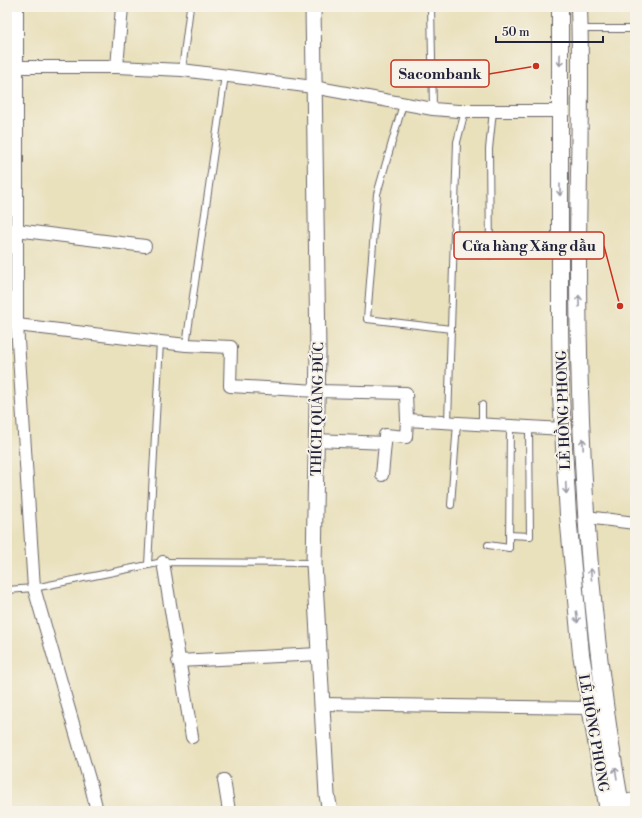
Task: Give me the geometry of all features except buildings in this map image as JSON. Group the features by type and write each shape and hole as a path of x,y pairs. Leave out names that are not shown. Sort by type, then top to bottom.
{"main road":[{"name":"LÊ HỒNG PHONG","path":"560,7 560,322 563,429 570,552 581,654 590,708 621,806"},
{"name":"LÊ HỒNG PHONG","path":"580,7 578,263 586,517 601,677 621,806"},
{"path":"560,28 580,29"},
{"path":"560,322 579,322"},
{"path":"562,396 581,395"}],"street":[{"path":"17,7 12,67 17,325 34,588 97,811"},
{"path":"118,67 122,7"},
{"name":"THÍCH QUẢNG ĐỨC","path":"313,7 318,344 314,563 327,795 330,811"},
{"path":"12,67 118,67 182,70 313,87 433,109 465,111 560,111"},
{"path":"16,230 145,246"},
{"path":"17,325 186,345 231,347 230,386 317,391 406,393 406,437 385,435 382,475"},
{"path":"407,420 563,429"},
{"path":"316,440 385,443"},
{"path":"586,517 635,523"},
{"path":"163,562 178,661 192,737"},
{"path":"178,661 319,654"},
{"path":"322,704 590,708"},
{"path":"224,780 228,811"}],"lane":[{"path":"182,70 190,7"},
{"path":"431,7 433,109"},
{"path":"580,29 635,29"},
{"path":"186,345 225,75"},
{"path":"403,104 377,194 366,319 451,329"},
{"path":"451,505 451,329 457,142 465,111"},
{"path":"490,255 489,149 493,111"},
{"path":"148,565 160,342"},
{"path":"482,405 482,424"},
{"path":"488,546 509,548 510,426"},
{"path":"509,535 530,536 529,427"},
{"path":"7,590 34,588 163,562 314,563"}],"place":[{"name":"Sacombank","path":"536,66"},
{"name":"Cửa hàng Xăng dầu","path":"620,306"}]}
